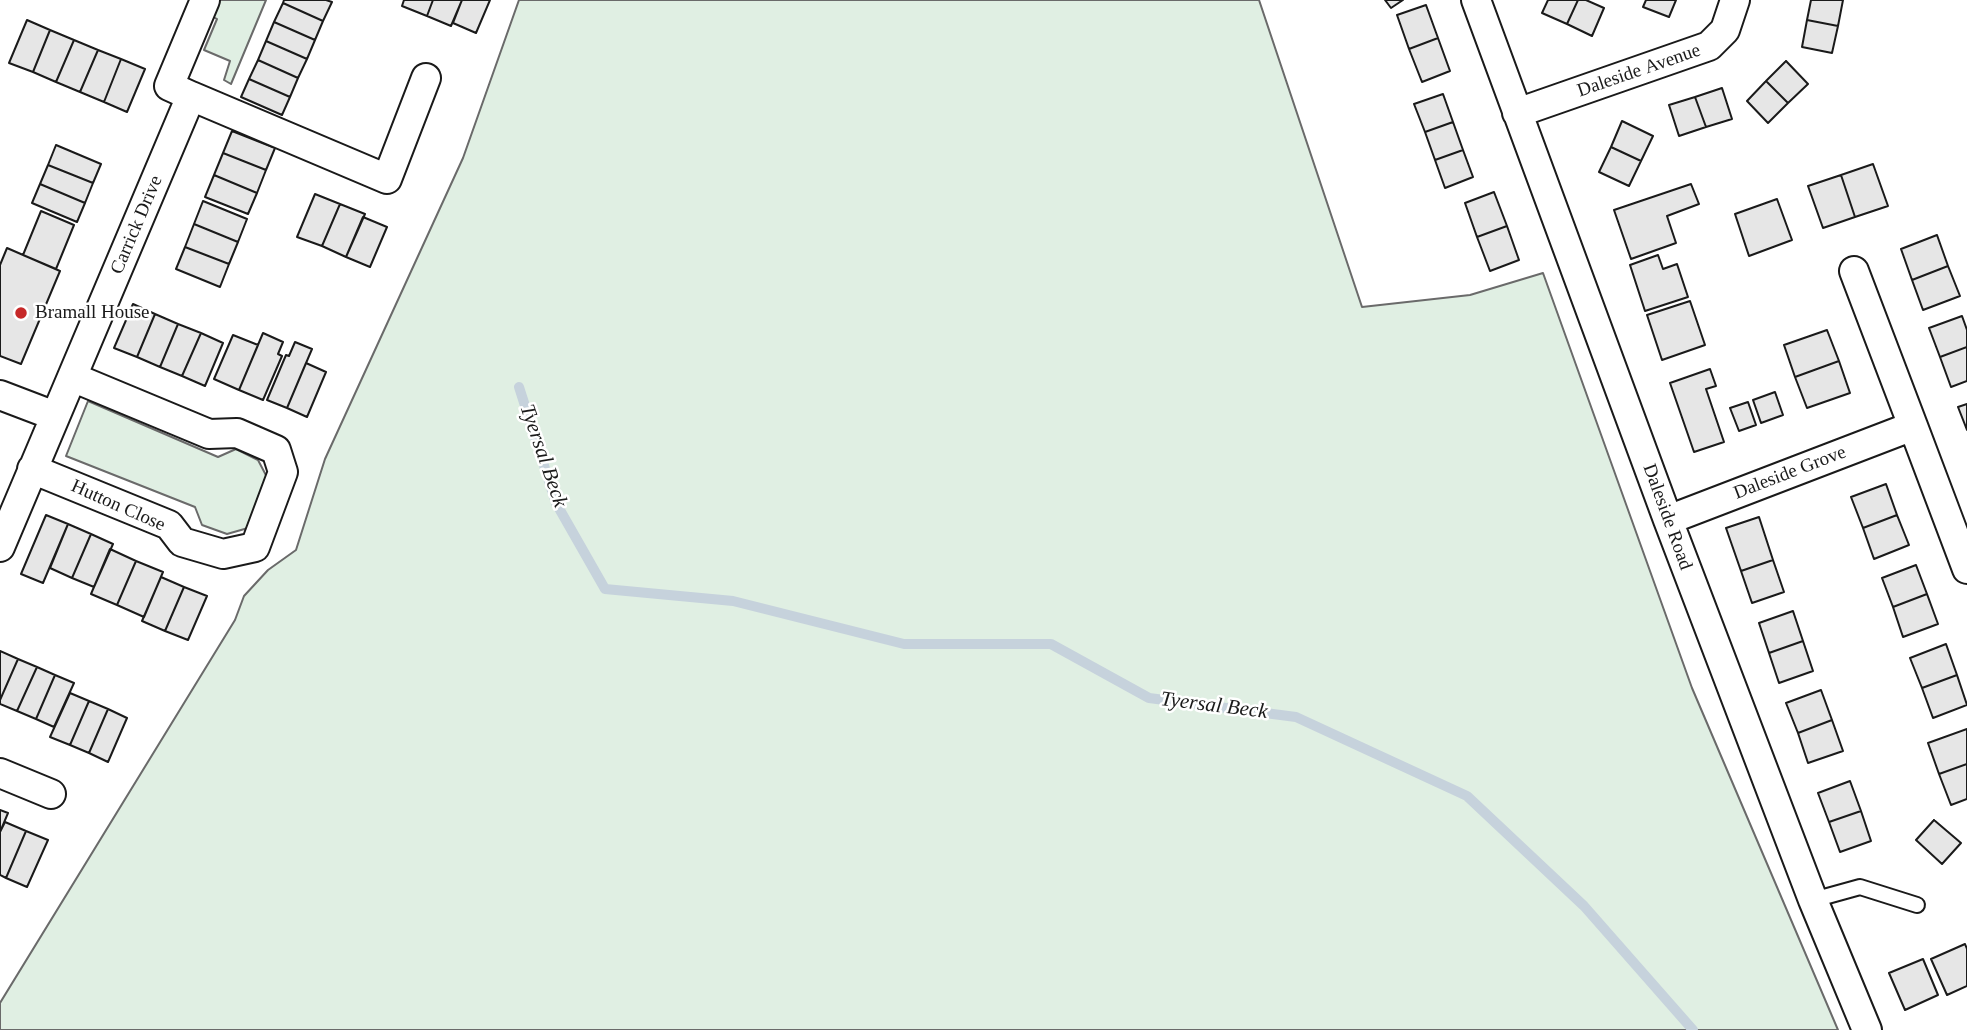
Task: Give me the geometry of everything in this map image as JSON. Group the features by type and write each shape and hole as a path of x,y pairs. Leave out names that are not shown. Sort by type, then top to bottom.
{"street":[{"path":"205,0 169,86 387,179 426,78"},
{"name":"Daleside Road","path":"1476,0 1668,520 1813,900 1867,1030"},
{"name":"Daleside Avenue","path":"1517,113 1709,47 1726,30 1735,0"},
{"name":"Carrick Drive","path":"0,547 191,96"},
{"path":"1854,271 1967,569"},
{"name":"Hutton Close","path":"32,468 169,526 183,542 223,554 256,547 283,472 276,450 237,433 209,434 72,377"},
{"path":"0,395 55,416"},
{"name":"Daleside Grove","path":"1668,520 1913,426"},
{"path":"0,773 51,794"}],"lane":[{"path":"1813,900 1860,887 1917,905"}],"green space":[{"path":"214,0 266,0 231,84 224,80 230,61 204,50 217,19 208,14"},
{"path":"519,0 1259,0 1362,307 1470,295 1543,273 1692,688 1838,1030 0,1030 0,1003 235,620 244,596 268,570 296,550 325,459 463,158"},
{"path":"88,401 218,457 236,449 258,460 269,481 248,528 227,534 202,525 195,507 66,456"}],"building":[{"path":"284,0 332,2 323,21 283,3"},
{"path":"404,0 433,0 427,16 402,6"},
{"path":"433,0 462,0 451,26 427,16"},
{"path":"462,0 490,0 476,33 453,23"},
{"path":"1385,0 1403,0 1391,8"},
{"path":"1548,0 1578,0 1567,24 1542,13"},
{"path":"1578,0 1586,0 1604,8 1592,36 1567,24"},
{"path":"1646,0 1676,0 1669,17 1643,7"},
{"path":"1811,0 1843,0 1838,26 1807,20"},
{"path":"283,3 323,21 315,40 274,22"},
{"path":"1426,5 1438,38 1409,49 1397,15"},
{"path":"27,20 50,30 33,72 9,63"},
{"path":"1807,20 1838,26 1832,53 1802,47"},
{"path":"274,22 315,40 307,59 266,41"},
{"path":"50,30 74,40 56,82 33,72"},
{"path":"1438,38 1450,71 1422,82 1409,49"},
{"path":"74,40 98,50 80,92 56,82"},
{"path":"266,41 307,59 298,78 258,60"},
{"path":"98,50 121,59 104,102 80,92"},
{"path":"121,59 145,69 127,112 104,102"},
{"path":"258,60 298,78 290,97 249,79"},
{"path":"1786,61 1808,84 1788,103 1766,81"},
{"path":"249,79 290,97 282,115 241,97"},
{"path":"1766,81 1788,103 1768,123 1747,101"},
{"path":"1722,88 1732,119 1706,127 1695,97"},
{"path":"1443,94 1453,122 1425,132 1414,104"},
{"path":"1695,97 1706,127 1679,136 1669,105"},
{"path":"1622,121 1653,136 1641,161 1611,147"},
{"path":"1453,122 1463,150 1435,160 1425,132"},
{"path":"232,131 275,148 266,170 223,153"},
{"path":"56,145 101,164 93,183 48,165"},
{"path":"1611,147 1641,161 1629,186 1599,172"},
{"path":"1463,150 1473,177 1445,188 1435,160"},
{"path":"223,153 266,170 257,193 214,175"},
{"path":"1873,164 1888,206 1855,217 1841,175"},
{"path":"48,165 93,183 85,203 40,184"},
{"path":"214,175 257,193 248,214 205,197"},
{"path":"1841,175 1855,217 1823,228 1808,186"},
{"path":"40,184 85,203 77,222 32,203"},
{"path":"1691,184 1699,204 1667,216 1676,243 1631,259 1614,210"},
{"path":"1494,192 1507,226 1477,237 1465,203"},
{"path":"315,194 340,204 322,246 297,237"},
{"path":"1777,199 1792,240 1749,256 1735,214"},
{"path":"203,201 247,219 238,242 194,224"},
{"path":"340,204 365,214 346,257 322,246"},
{"path":"41,211 74,225 56,269 23,255"},
{"path":"363,217 387,227 370,267 346,257"},
{"path":"194,224 238,242 229,264 185,247"},
{"path":"1507,226 1519,260 1490,271 1477,237"},
{"path":"1937,235 1948,266 1912,280 1901,249"},
{"path":"185,247 229,264 220,287 176,269"},
{"name":"Bramall House","path":"7,248 60,271 21,364 0,356 0,265"},
{"path":"1658,255 1663,269 1677,264 1688,297 1645,311 1630,265"},
{"path":"1948,266 1960,296 1923,310 1912,280"},
{"path":"1690,301 1705,345 1662,360 1647,315"},
{"path":"133,304 155,314 137,357 114,348"},
{"path":"155,314 178,324 160,367 137,357"},
{"path":"1962,316 1967,330 1967,347 1940,357 1929,328"},
{"path":"178,324 201,333 182,376 160,367"},
{"path":"1827,330 1839,361 1795,377 1784,345"},
{"path":"201,333 223,343 205,386 182,376"},
{"path":"263,333 283,342 278,354 282,356 263,400 239,390"},
{"path":"233,335 258,345 239,390 214,379"},
{"path":"295,342 312,349 287,408 267,400 286,355 289,356"},
{"path":"1967,347 1967,381 1951,387 1940,357"},
{"path":"1839,361 1850,393 1807,408 1795,377"},
{"path":"306,363 326,372 307,417 287,408"},
{"path":"1710,369 1716,386 1706,389 1724,442 1694,452 1670,383"},
{"path":"1775,392 1783,415 1761,423 1753,400"},
{"path":"1748,402 1756,425 1739,431 1730,408"},
{"path":"1967,404 1967,430 1958,407"},
{"path":"1886,484 1897,515 1863,528 1851,497"},
{"path":"46,515 68,524 43,583 21,574"},
{"path":"1897,515 1909,545 1874,559 1863,528"},
{"path":"1759,517 1773,560 1741,571 1726,528"},
{"path":"68,524 91,534 72,578 50,568"},
{"path":"91,534 113,544 94,587 72,578"},
{"path":"110,549 136,561 117,605 91,594"},
{"path":"1773,560 1784,592 1752,603 1741,571"},
{"path":"136,561 163,572 144,617 117,605"},
{"path":"1916,565 1927,594 1893,607 1882,578"},
{"path":"161,577 184,587 165,631 142,621"},
{"path":"184,587 207,596 188,640 165,631"},
{"path":"1927,594 1938,624 1903,637 1893,607"},
{"path":"1793,611 1803,641 1769,653 1759,623"},
{"path":"1803,641 1813,671 1779,683 1769,653"},
{"path":"1946,644 1957,675 1922,688 1910,658"},
{"path":"0,651 18,659 0,700"},
{"path":"18,659 37,667 17,711 0,704 0,700"},
{"path":"37,667 55,675 36,719 17,711"},
{"path":"55,675 74,683 54,727 36,719"},
{"path":"1957,675 1967,705 1933,718 1922,688"},
{"path":"1821,690 1832,720 1798,733 1786,703"},
{"path":"70,693 89,701 70,745 50,737"},
{"path":"89,701 108,709 89,753 70,745"},
{"path":"108,709 127,718 108,762 89,753"},
{"path":"1832,720 1843,751 1808,763 1798,733"},
{"path":"1967,729 1967,764 1939,774 1928,743"},
{"path":"1967,764 1967,799 1951,805 1939,774"},
{"path":"1850,781 1861,811 1829,822 1818,793"},
{"path":"0,810 8,813 0,832"},
{"path":"1861,811 1871,841 1840,852 1829,822"},
{"path":"1934,820 1961,843 1942,864 1916,840"},
{"path":"5,822 26,831 6,878 0,875 0,832"},
{"path":"26,831 48,840 27,887 6,878"},
{"path":"1965,944 1967,986 1947,995 1931,959"},
{"path":"1923,959 1938,995 1905,1010 1889,973"}],"waterway":[{"name":"Tyersal Beck","path":"519,387 556,503 605,589 733,601 904,644 1051,644 1149,698 1296,717 1467,796 1584,906 1693,1030"}],"place":[{"name":"Bramall House","path":"21,313"}]}
